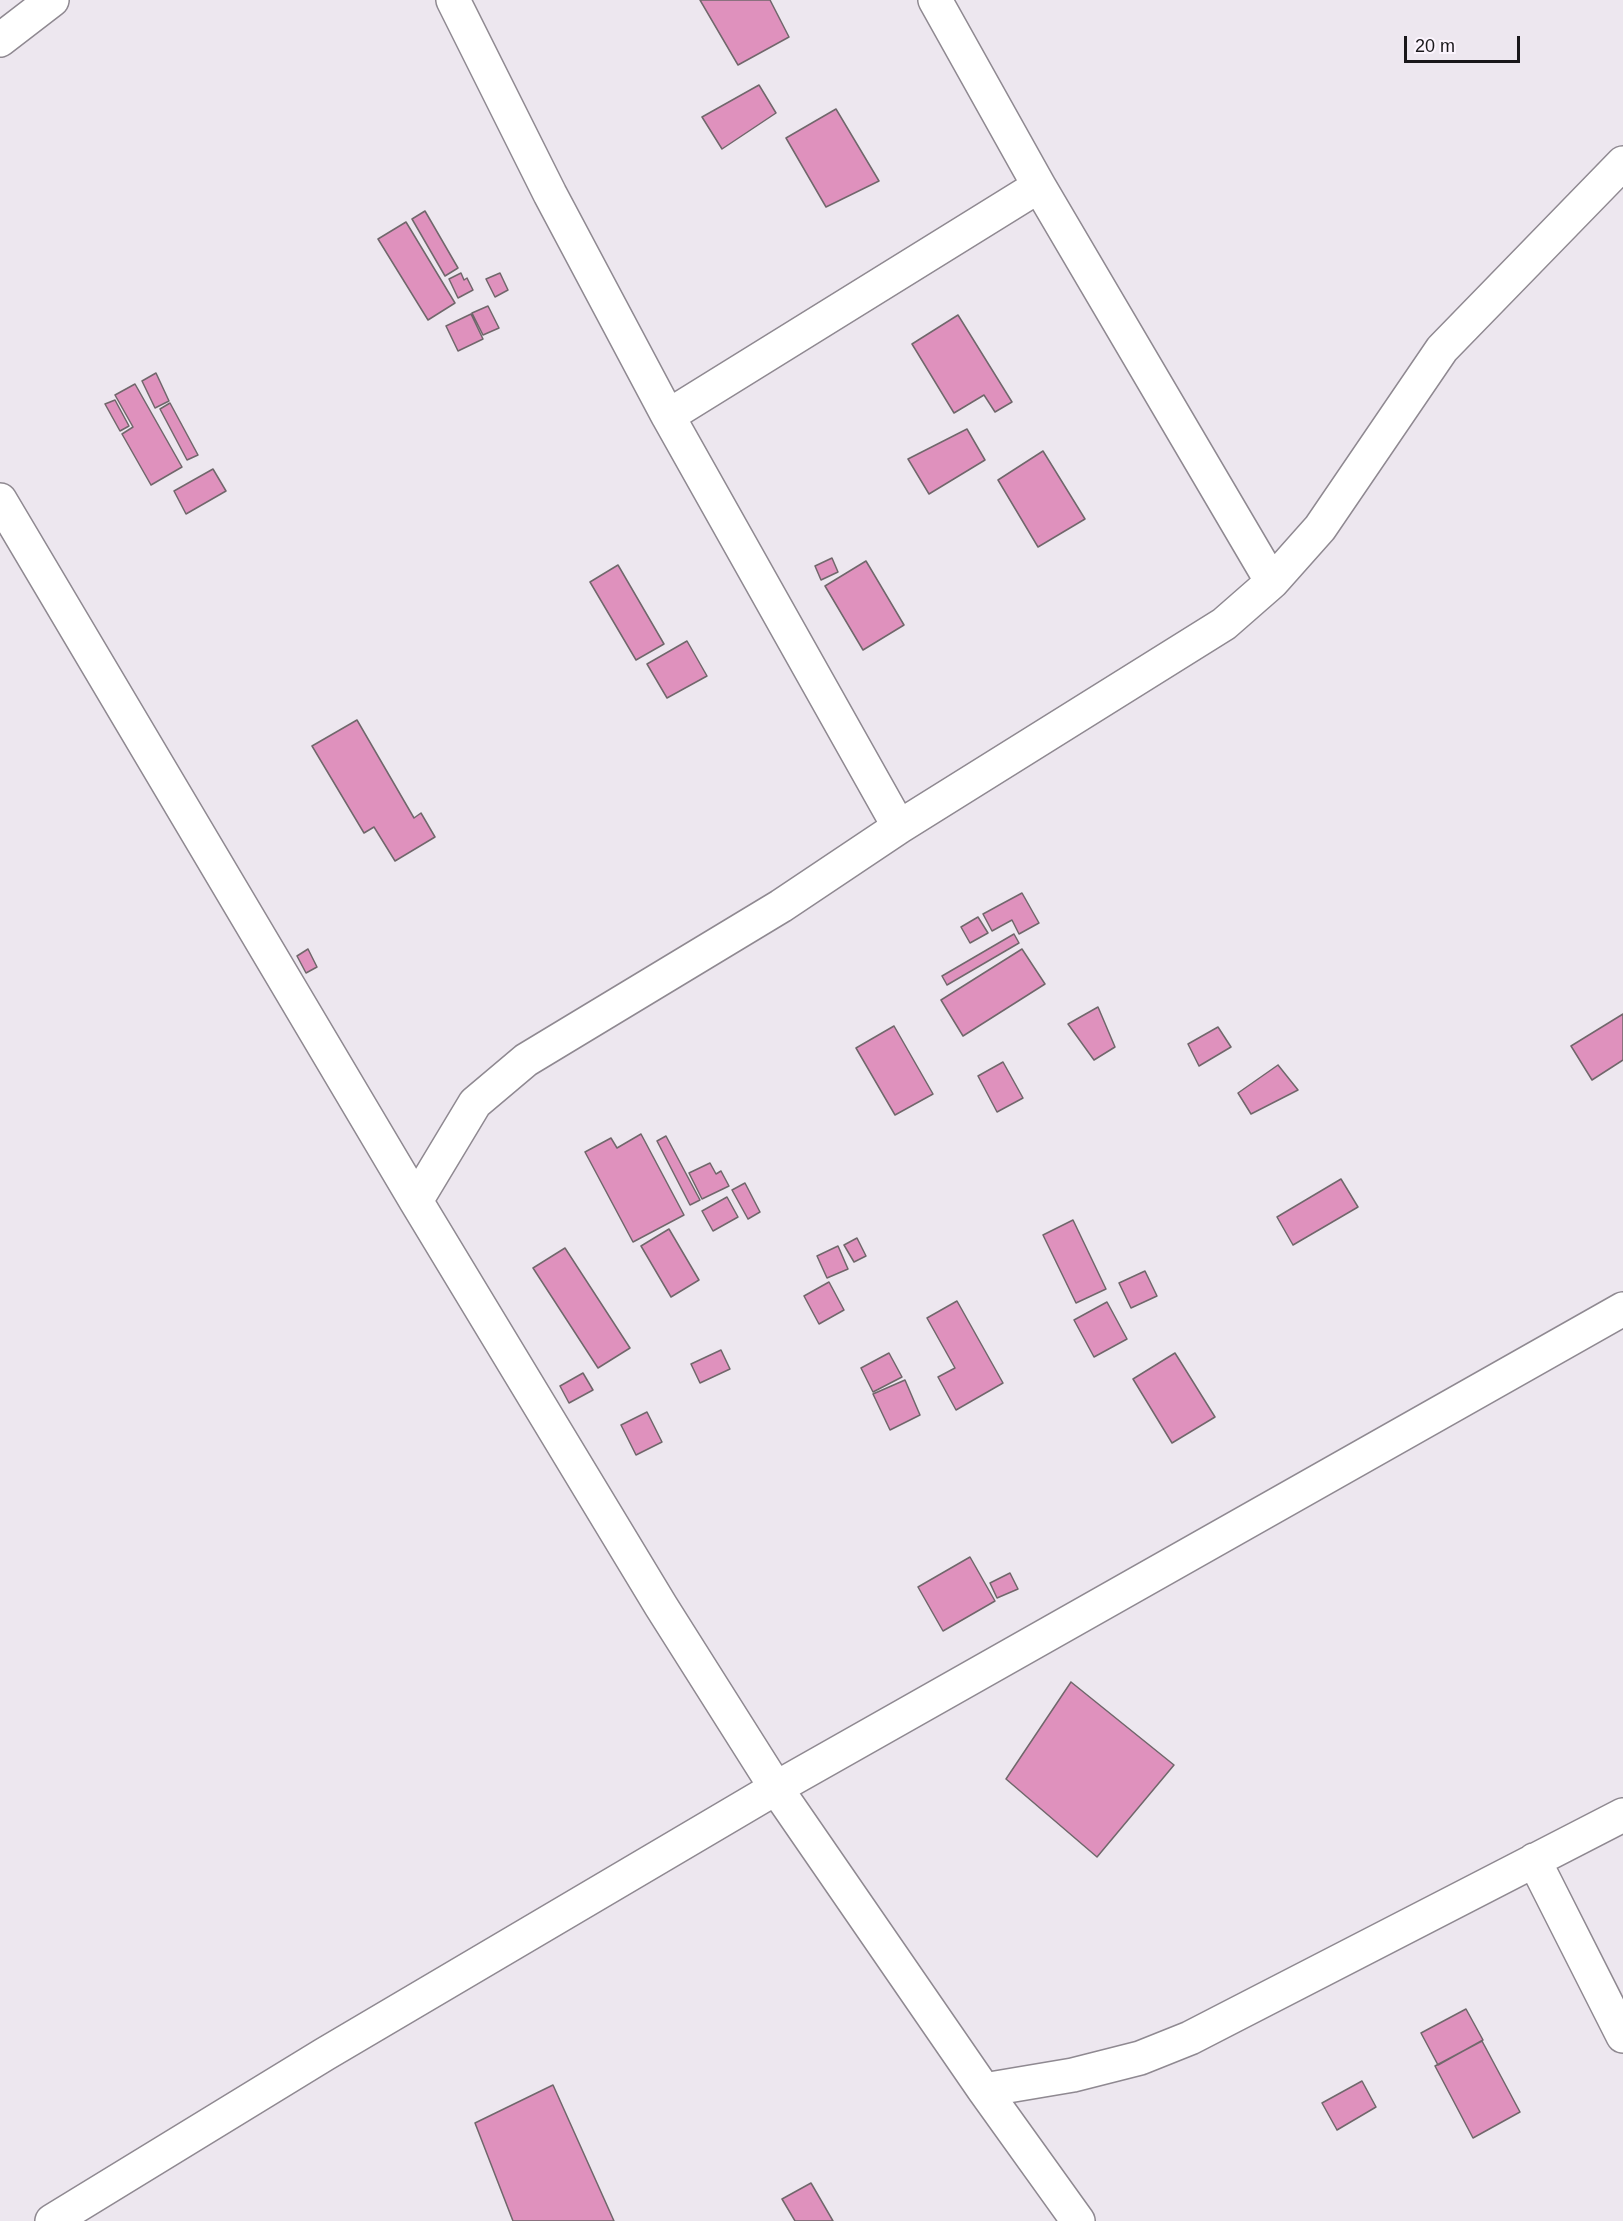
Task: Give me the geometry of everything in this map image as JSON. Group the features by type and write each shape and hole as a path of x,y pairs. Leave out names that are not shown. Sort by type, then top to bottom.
{"street":[{"path":"0,40 52,0"},
{"path":"453,0 550,194 668,416 899,827"},
{"path":"935,0 1039,186 1272,582"},
{"path":"416,1201 475,1103 526,1060 782,906 899,827 1224,624 1272,582 1320,528 1442,349 1623,163"},
{"path":"668,416 1039,186"},
{"path":"0,500 416,1201 661,1606 776,1788 984,2090 1078,2221"},
{"path":"52,2221 325,2054 776,1788 1623,1309"},
{"path":"984,2090 1073,2075 1140,2058 1190,2038 1623,1815"},
{"path":"1534,1860 1623,2036"}],"building":[{"path":"700,0 770,0 789,37 738,65"},
{"path":"759,85 776,113 722,149 702,117"},
{"path":"836,109 879,181 826,207 786,138"},
{"path":"425,211 458,268 445,276 412,219"},
{"path":"406,222 455,303 428,320 378,239"},
{"path":"461,273 464,280 467,278 473,290 458,298 449,279"},
{"path":"500,273 508,290 495,297 486,279"},
{"path":"488,306 499,328 483,335 472,313"},
{"path":"471,314 483,339 458,351 446,326"},
{"path":"958,315 1012,402 995,412 984,395 954,413 912,344"},
{"path":"156,373 169,401 155,408 142,381"},
{"path":"135,384 182,467 151,485 122,434 133,427 115,395"},
{"path":"115,400 129,426 120,431 105,404"},
{"path":"170,403 198,455 187,460 160,409"},
{"path":"967,429 985,460 929,494 908,459"},
{"path":"1043,451 1085,519 1038,547 998,480"},
{"path":"213,469 226,491 186,514 174,491"},
{"path":"832,558 838,572 821,580 815,566"},
{"path":"866,561 904,625 863,650 825,586"},
{"path":"618,565 664,644 636,660 590,582"},
{"path":"687,641 707,676 667,698 647,664"},
{"path":"357,720 414,818 421,813 435,837 395,861 374,827 364,833 312,746"},
{"path":"1022,893 1039,923 1019,934 1012,920 992,931 983,914"},
{"path":"978,917 988,933 970,943 961,927"},
{"path":"1014,934 1019,943 947,985 942,976"},
{"path":"308,949 317,967 306,973 297,956"},
{"path":"1022,949 1045,984 963,1036 941,1000"},
{"path":"1098,1007 1115,1047 1094,1060 1068,1024"},
{"path":"1623,1014 1623,1060 1592,1080 1571,1046"},
{"path":"894,1026 933,1094 895,1115 856,1048"},
{"path":"1218,1027 1231,1047 1199,1066 1188,1044"},
{"path":"1003,1062 1023,1098 997,1112 978,1076"},
{"path":"1278,1065 1298,1090 1251,1114 1238,1093"},
{"path":"641,1134 684,1215 633,1242 585,1152 611,1138 617,1148"},
{"path":"666,1136 700,1200 690,1205 657,1141"},
{"path":"710,1163 716,1174 721,1171 729,1186 702,1199 689,1173"},
{"path":"1341,1179 1358,1207 1293,1245 1277,1217"},
{"path":"745,1183 760,1212 748,1219 732,1190"},
{"path":"727,1197 738,1217 713,1231 702,1211"},
{"path":"1073,1220 1106,1289 1076,1303 1043,1235"},
{"path":"669,1229 699,1280 671,1297 641,1246"},
{"path":"857,1238 866,1256 854,1262 844,1245"},
{"path":"838,1246 848,1269 827,1278 817,1256"},
{"path":"565,1248 630,1348 598,1368 533,1268"},
{"path":"1145,1271 1157,1296 1131,1308 1119,1283"},
{"path":"829,1282 844,1310 819,1324 804,1296"},
{"path":"957,1301 1003,1383 956,1410 938,1377 955,1368 927,1318"},
{"path":"1107,1302 1127,1339 1094,1357 1074,1320"},
{"path":"721,1350 730,1369 700,1383 691,1364"},
{"path":"889,1353 902,1377 873,1392 861,1368"},
{"path":"1175,1353 1215,1417 1172,1443 1133,1379"},
{"path":"583,1373 593,1390 569,1403 560,1386"},
{"path":"905,1380 920,1415 890,1430 873,1394"},
{"path":"647,1412 662,1442 636,1455 621,1425"},
{"path":"970,1557 995,1601 943,1631 918,1587"},
{"path":"1010,1573 1018,1589 997,1598 990,1583"},
{"path":"1071,1682 1174,1765 1097,1857 1006,1779"},
{"path":"1466,2009 1483,2040 1438,2065 1421,2033"},
{"path":"1482,2041 1520,2112 1473,2138 1435,2066"},
{"path":"1362,2081 1376,2107 1337,2130 1322,2103"},
{"path":"553,2085 614,2221 513,2221 475,2123"},
{"path":"811,2183 833,2221 795,2221 782,2199"}]}
